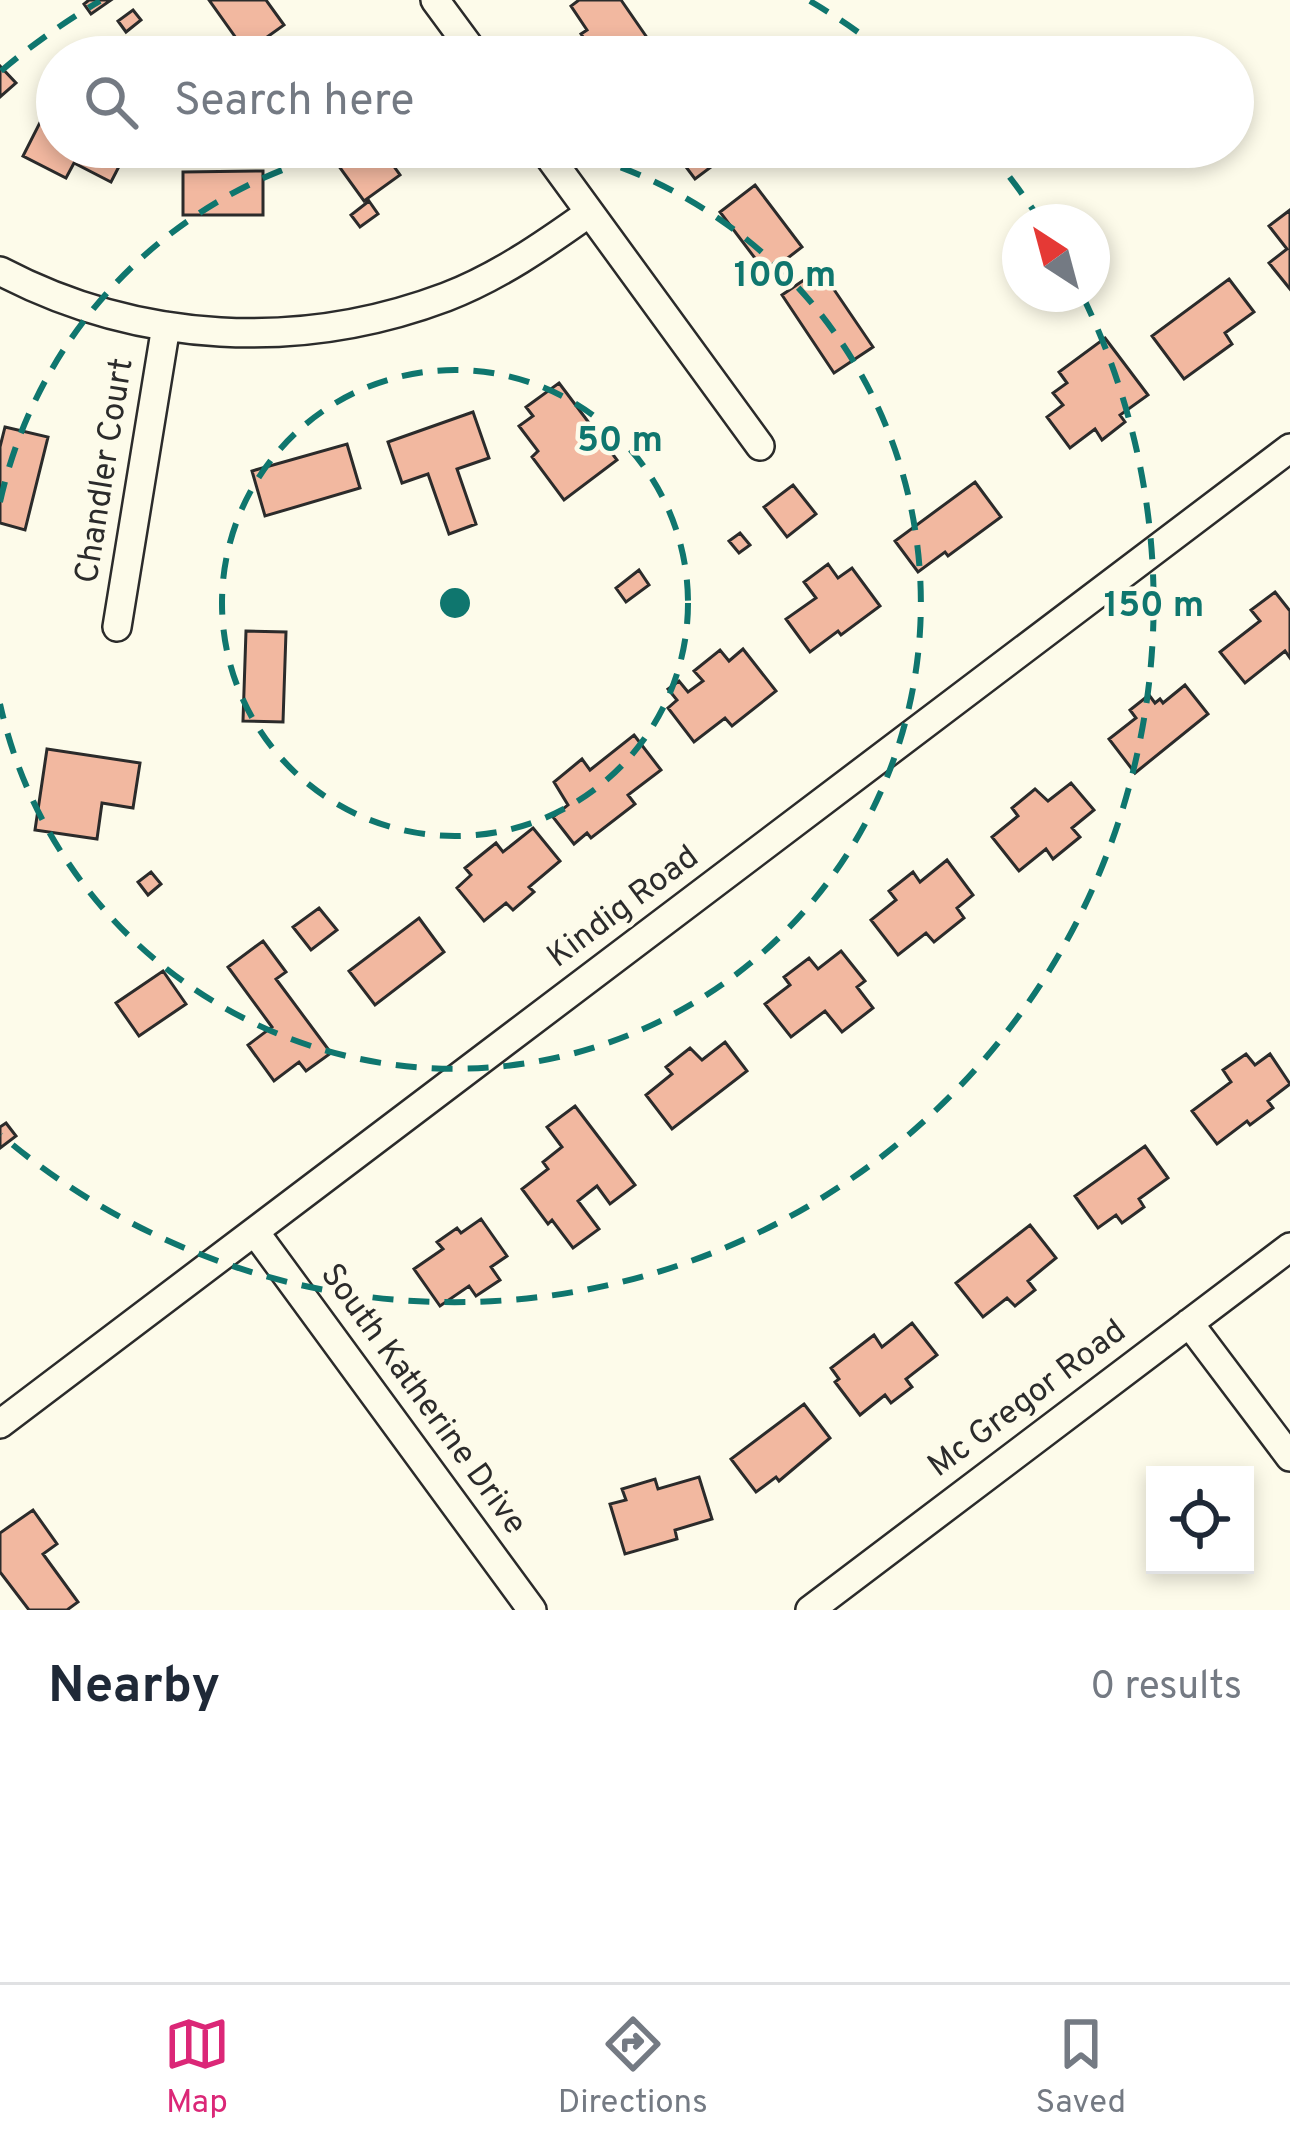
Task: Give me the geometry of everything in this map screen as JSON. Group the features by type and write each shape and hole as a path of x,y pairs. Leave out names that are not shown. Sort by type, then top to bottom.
{"street":[{"path":"435,0 461,36"},
{"path":"557,168 760,446"},
{"path":"0,271 83,308 166,326 267,334 352,325 448,296 513,265 589,213"},
{"name":"Chandler Court","path":"118,627 166,326"},
{"name":"Kindig Road","path":"0,1424 1290,448"},
{"name":"South Katherine Drive","path":"254,1232 532,1610"},
{"name":"Mc Gregor Road","path":"810,1610 1290,1246"},
{"path":"1189,1323 1290,1457"}],"building":[{"path":"111,0 91,14 84,4"},
{"path":"209,0 266,0 284,25 269,36 235,36"},
{"path":"579,0 621,0 646,36 582,36 587,30 571,6"},
{"path":"133,10 141,20 126,32 118,21"},
{"path":"0,66 16,83 0,97"},
{"path":"36,130 36,163 23,156"},
{"path":"46,168 71,168 66,178"},
{"path":"84,168 118,168 111,182"},
{"path":"340,168 395,168 400,175 364,201"},
{"path":"687,168 710,168 695,179"},
{"path":"263,171 263,215 183,215 183,172"},
{"path":"755,185 802,247 767,274 720,212"},
{"path":"369,201 378,214 360,227 351,215"},
{"path":"1290,210 1290,289 1269,263 1287,249 1269,226"},
{"path":"820,269 873,347 834,373 782,295"},
{"path":"1229,279 1254,312 1225,333 1232,344 1184,379 1152,336"},
{"path":"1105,338 1148,395 1120,415 1125,422 1102,440 1095,429 1070,448 1047,417 1063,405 1053,393 1067,383 1059,372"},
{"path":"559,383 617,460 564,500 532,457 538,451 519,426 533,416 526,407"},
{"path":"473,412 489,458 457,469 476,524 449,534 428,474 402,483 388,442"},
{"path":"5,427 48,437 25,530 0,523 0,447"},
{"path":"347,444 360,488 265,516 252,471"},
{"path":"975,482 1001,517 918,572 895,541"},
{"path":"793,485 816,514 787,537 764,507"},
{"path":"740,533 750,545 739,553 729,541"},
{"path":"828,564 838,578 852,568 880,606 810,652 786,619 816,598 804,582"},
{"path":"639,570 649,585 626,602 616,588"},
{"path":"1275,592 1290,611 1290,658 1285,651 1245,683 1220,652 1260,621 1251,610"},
{"path":"246,631 286,632 283,722 243,721"},
{"path":"743,649 776,691 732,726 725,718 694,742 668,708 677,700 668,689 679,681 688,692 703,681 694,671 720,650 729,661"},
{"path":"1185,685 1208,714 1135,773 1109,739 1136,718 1130,710 1149,695 1155,703 1160,699 1163,703"},
{"path":"634,735 661,770 628,795 635,804 591,838 587,833 574,844 553,817 568,805 554,782 582,759 590,770"},
{"path":"47,749 140,763 133,808 102,803 97,839 35,830"},
{"path":"1071,783 1094,810 1072,828 1080,837 1053,859 1046,849 1019,871 992,837 1018,816 1012,808 1035,789 1048,801"},
{"path":"533,828 560,861 529,887 534,892 513,910 506,903 484,921 457,888 471,875 465,868 496,843 503,852"},
{"path":"947,860 973,895 957,908 964,918 934,942 926,933 898,955 871,920 896,900 889,891 913,872 920,882"},
{"path":"151,872 161,884 148,895 138,882"},
{"path":"319,908 337,930 311,950 293,927"},
{"path":"419,918 444,952 375,1005 349,971"},
{"path":"263,941 286,972 276,979 331,1053 306,1071 299,1062 274,1081 248,1045 272,1027 228,967"},
{"path":"841,951 865,981 857,987 873,1008 842,1032 825,1011 791,1037 765,1004 790,985 784,977 809,958 818,969"},
{"path":"163,971 186,1004 139,1036 116,1003"},
{"path":"725,1042 747,1071 672,1129 646,1095 672,1074 666,1067 690,1048 702,1060"},
{"path":"1246,1054 1255,1065 1270,1054 1290,1084 1268,1101 1273,1108 1217,1144 1192,1111 1231,1082 1223,1070"},
{"path":"575,1106 635,1185 610,1204 597,1186 578,1201 599,1229 573,1248 522,1189 548,1169 543,1162 562,1147 547,1127"},
{"path":"6,1123 16,1136 0,1148 0,1127"},
{"path":"1145,1146 1168,1178 1139,1199 1144,1207 1122,1223 1116,1215 1098,1228 1075,1196"},
{"path":"481,1219 507,1256 491,1267 500,1280 476,1296 469,1286 440,1306 414,1269 443,1249 437,1242"},
{"path":"1030,1225 1056,1258 1028,1281 1035,1290 1015,1306 1007,1298 983,1317 956,1283"},
{"path":"912,1323 937,1355 906,1379 912,1387 891,1403 885,1395 860,1415 835,1382 839,1379 831,1368 874,1335 882,1347"},
{"path":"804,1404 830,1438 779,1481 776,1477 756,1492 731,1459"},
{"path":"699,1477 712,1519 675,1530 677,1539 625,1554 610,1504 626,1500 622,1489 655,1479 658,1489"},
{"path":"33,1510 57,1544 43,1554 78,1602 67,1610 29,1610 0,1572 0,1533"}]}
